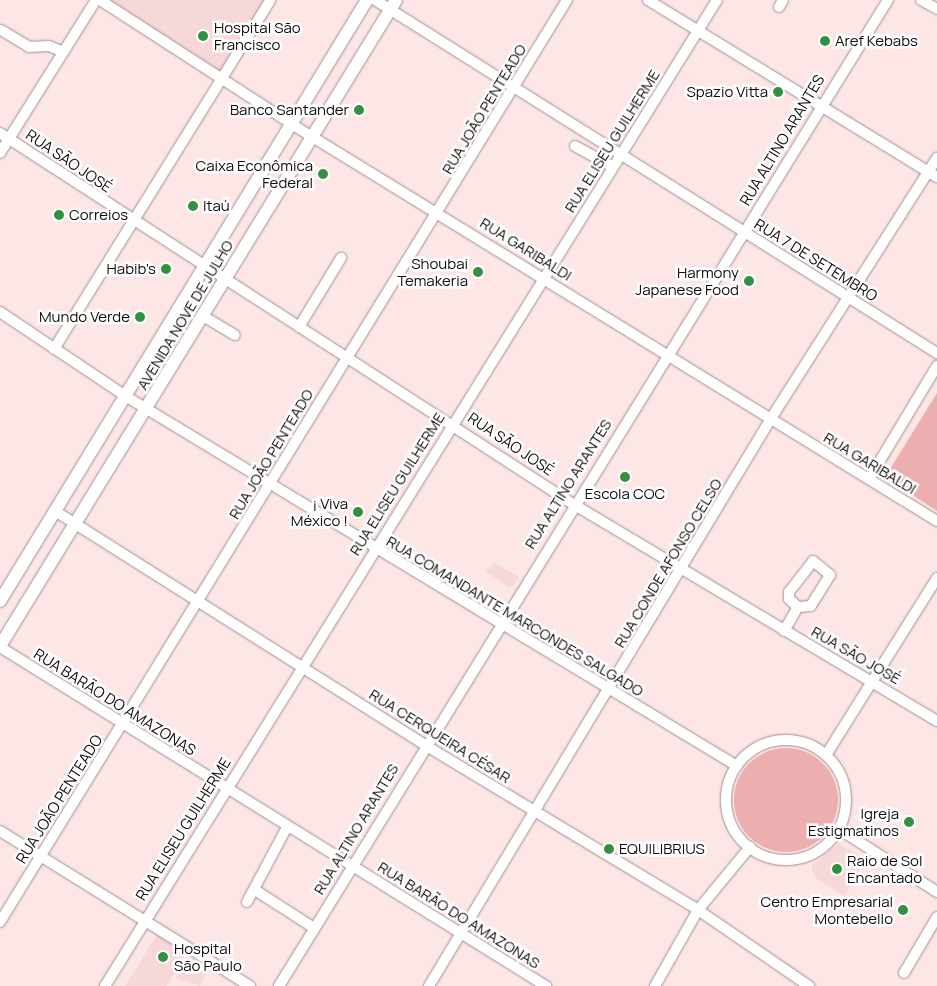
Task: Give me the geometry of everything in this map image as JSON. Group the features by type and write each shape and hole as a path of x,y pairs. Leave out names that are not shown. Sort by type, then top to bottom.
{"main road":[{"name":"AVENIDA NOVE DE JULHO","path":"0,601 293,126 368,0"},
{"name":"AVENIDA NOVE DE JULHO","path":"0,646 393,5"}],"street":[{"path":"0,153 96,0"},
{"name":"RUA GARIBALDI","path":"100,0 293,126 544,278 770,420 937,521"},
{"path":"54,349 270,0"},
{"name":"RUA 7 DE SETEMBRO","path":"375,0 393,5 514,88 937,353"},
{"name":"RUA JOÃO PENTEADO","path":"0,922 438,213 567,0"},
{"path":"648,0 697,32 933,174"},
{"name":"RUA ELISEU GUILHERME","path":"105,986 375,547 717,0"},
{"name":"RUA ALTINO ARANTES","path":"279,986 573,504 744,232 820,105 888,0"},
{"path":"921,0 937,9"},
{"path":"1,30 29,47 49,46 63,52"},
{"name":"RUA SÃO JOSÉ","path":"0,133 204,268 348,357 573,504 937,721"},
{"path":"575,146 614,167"},
{"name":"RUA CONDE AFONSO CELSO","path":"429,986 682,570 770,420 848,298 933,174 937,158"},
{"path":"299,327 341,258"},
{"name":"RUA COMANDANTE MARCONDES SALGADO","path":"0,312 127,397 375,547 499,625 737,766"},
{"path":"202,316 234,335"},
{"path":"869,479 937,366"},
{"name":"RUA CERQUEIRA CÉSAR","path":"55,511 425,745 698,910 809,986"},
{"path":"809,562 828,569 811,606 798,607 788,595 809,562"},
{"path":"826,755 875,683 937,578"},
{"path":"784,631 798,607"},
{"name":"RUA BARÃO DO AMAZONAS","path":"0,646 225,789 546,986"},
{"path":"779,740 796,740 826,755 846,790 839,829 828,843 798,859 781,860 750,847 729,818 729,782 737,766 748,754 779,740"},
{"path":"247,902 255,890 286,826"},
{"path":"839,829 937,892"},
{"path":"0,831 250,986"},
{"path":"655,986 698,910 750,847"},
{"path":"255,890 314,928"},
{"path":"904,973 937,917"}],"shaded area":[{"name":"Hospital São Francisco","path":"107,0 264,0 221,71"},
{"path":"937,393 937,511 885,477"},
{"path":"494,563 519,577 514,585 509,587 485,571"},
{"path":"786,748 806,752 823,763 834,780 838,800 834,820 823,837 806,848 786,852 766,848 749,837 738,820 734,800 738,780 749,763 766,752"},
{"name":"Raio de Sol Encantado","path":"839,844 866,859 844,896 816,878 811,866"},
{"name":"Hospital São Paulo","path":"158,933 188,950 167,986 125,986"},
{"path":"185,960 207,972 200,986 176,978"}],"place":[{"name":"Hospital São Francisco","path":"203,36"},
{"name":"Aref Kebabs","path":"825,41"},
{"name":"Spazio Vitta","path":"778,92"},
{"name":"Banco Santander","path":"359,110"},
{"name":"Caixa Econômica Federal","path":"323,174"},
{"name":"Itaú","path":"193,206"},
{"name":"Correios","path":"59,215"},
{"name":"Habib's","path":"166,269"},
{"name":"Shoubai Temakeria","path":"478,272"},
{"name":"Harmony Japanese Food","path":"749,281"},
{"name":"Mundo Verde","path":"140,317"},
{"name":"Escola COC","path":"625,477"},
{"name":"¡ Viva México !","path":"358,512"},
{"name":"Igreja Estigmatinos","path":"909,822"},
{"name":"EQUILIBRIUS","path":"609,849"},
{"name":"Raio de Sol Encantado","path":"837,869"},
{"name":"Centro Empresarial Montebello","path":"903,910"},
{"name":"Hospital São Paulo","path":"163,957"}]}
